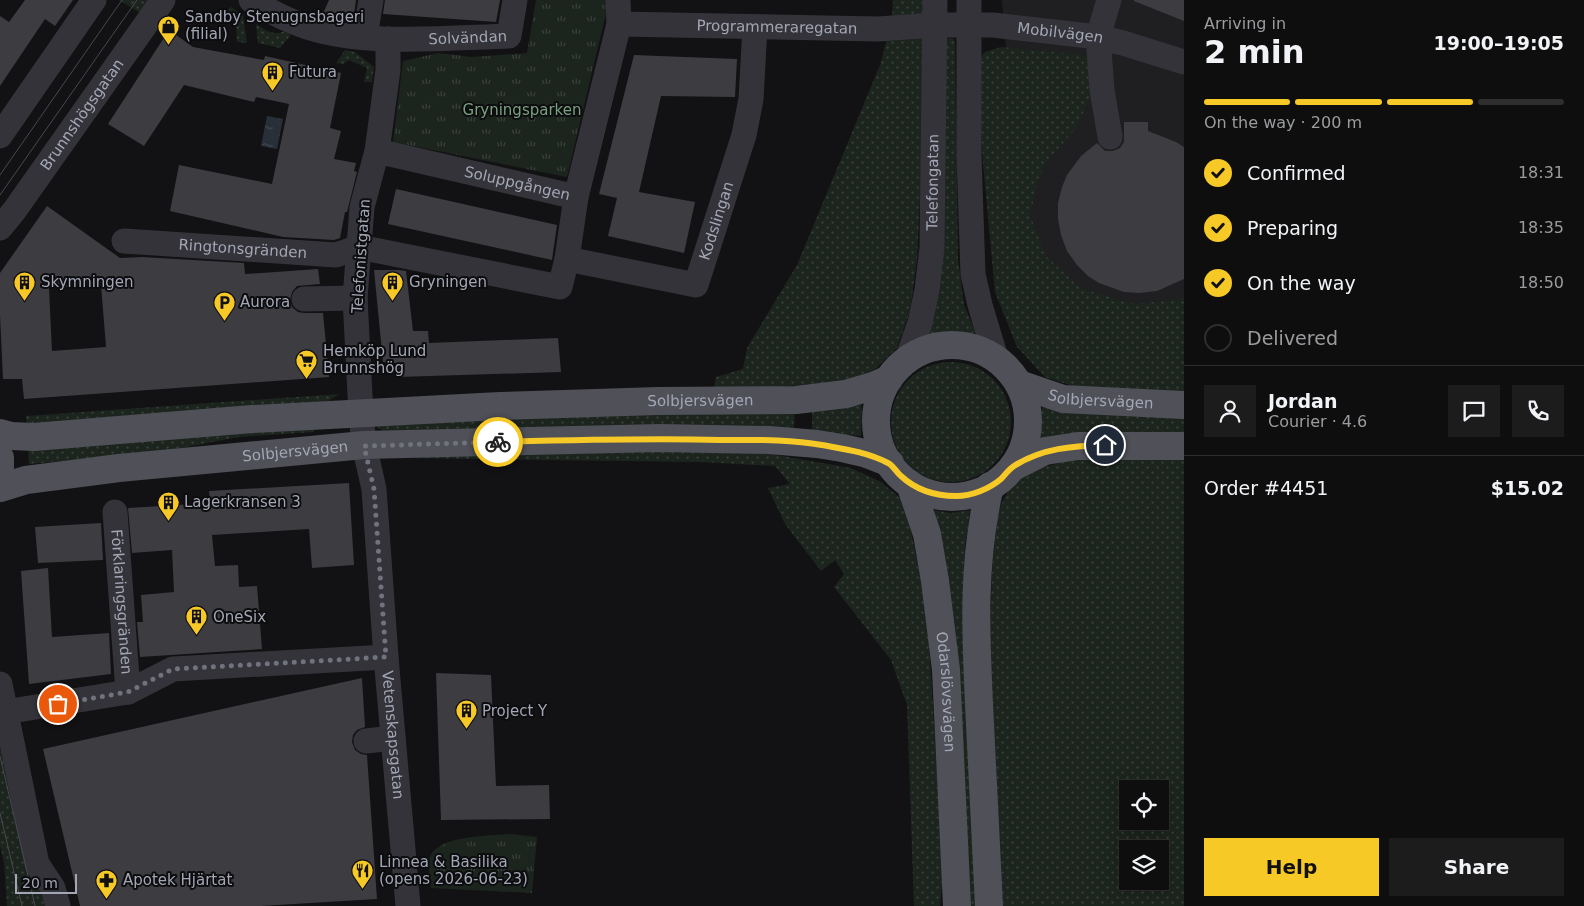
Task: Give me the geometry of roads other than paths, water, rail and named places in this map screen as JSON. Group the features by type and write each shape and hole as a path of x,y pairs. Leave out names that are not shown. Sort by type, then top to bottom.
{"main road":[{"path":"942,345 961,345 980,350 996,358 1013,374 1019,384 1026,400 1029,418 1027,435 1022,451 1013,466 999,481 975,493 950,496 925,491 910,484 899,475 890,463 879,440 877,421 879,402 898,369 923,350 942,345"},
{"name":"Solbjersvägen","path":"0,433 11,436 34,437 252,419 658,400 796,400 846,394 873,386 898,369"},
{"name":"Solbjersvägen","path":"1019,384 1064,399 1184,405"},
{"name":"Solbjersvägen","path":"0,488 26,480 101,470 364,446 660,438 769,440 842,448 864,453 890,463"},
{"path":"1013,466 1045,452 1078,446 1184,446"},
{"path":"0,458 0,472"},
{"name":"Odarslövsvägen","path":"910,484 928,534 936,581 946,670 957,906"},
{"path":"989,906 976,640 977,560 980,532 990,486"}],"street":[{"path":"0,136 94,0"},
{"name":"Brunnshögsgatan","path":"0,228 14,211 163,0"},
{"path":"251,0 299,25 333,34 377,38"},
{"name":"Telefonistgatan","path":"364,446 355,298 362,207 377,151 388,70 377,38 370,0"},
{"name":"Solvändan","path":"377,38 509,36 515,0"},
{"name":"Telefongatan","path":"898,369 920,323 927,290 932,248 935,0"},
{"path":"970,0 969,155 973,274 996,358"},
{"path":"1109,0 1098,37 1102,90 1110,137"},
{"name":"Programmeraregatan","path":"619,12 755,27 878,29 934,25"},
{"name":"Soluppgången","path":"377,151 576,198 619,12"},
{"name":"Mobilvägen","path":"934,25 994,25 1098,37 1184,62"},
{"name":"Kodslingan","path":"567,259 696,285 744,135 751,99 755,27"},
{"path":"359,246 560,286 567,259 576,198"},
{"name":"Ringtonsgränden","path":"124,241 336,255 359,246"},
{"path":"304,299 355,298"},
{"name":"Vetenskapsgatan","path":"364,446 374,489 386,657 408,906"},
{"name":"Förklaringsgränden","path":"115,512 128,692"},
{"path":"5,712 128,692 173,669 386,657"},
{"path":"0,684 37,864 53,888 58,906"},
{"path":"366,741 393,738"}],"water":[{"path":"267,116 283,119 277,149 261,146"}],"tram line":[{"path":"0,175 122,0"},
{"path":"0,195 137,0"},
{"path":"0,756 35,906"},
{"path":"0,813 22,906"}],"place":[{"name":"Sandby Stenugnsbageri (filial)","path":"169,45"},
{"name":"Futura","path":"273,91"},
{"name":"Skymningen","path":"25,301"},
{"name":"Gryningen","path":"393,301"},
{"name":"Aurora","path":"224,321"},
{"name":"Hemköp Lund Brunnshög","path":"307,379"},
{"name":"Lagerkransen 3","path":"168,521"},
{"name":"OneSix","path":"197,636"},
{"name":"Project Y","path":"466,730"},
{"name":"Linnea & Basilika (opens 2026-06-23)","path":"363,890"},
{"name":"Apotek Hjärtat","path":"107,899"}],"park label":[{"name":"Gryningsparken","path":"522,110"}]}
